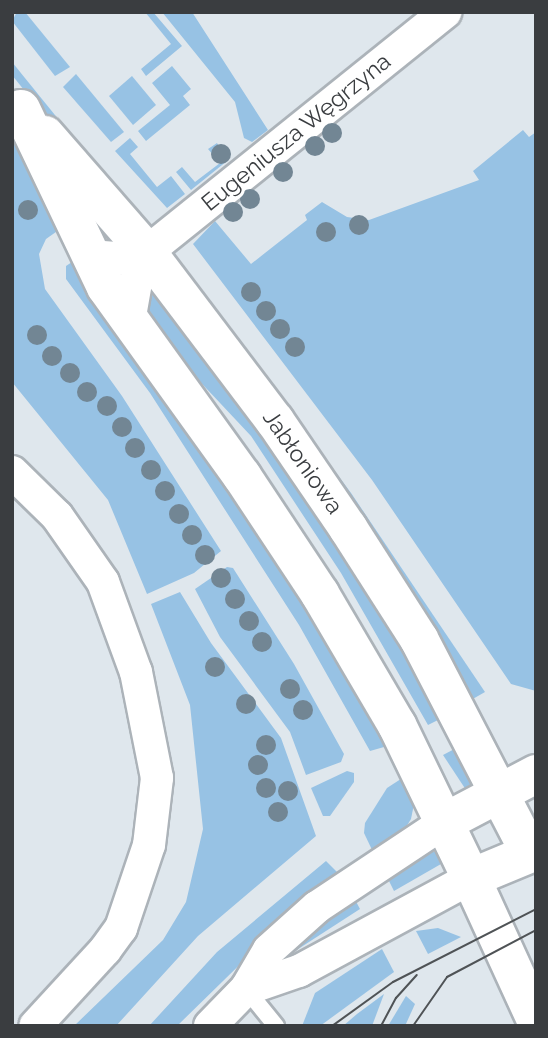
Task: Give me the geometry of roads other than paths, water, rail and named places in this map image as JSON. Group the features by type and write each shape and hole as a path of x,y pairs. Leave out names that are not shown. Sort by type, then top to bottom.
{"main road":[{"name":"Jabłoniowa","path":"17,103 147,252 275,421 419,639 502,791 534,857"},
{"name":"Jabłoniowa","path":"17,103 89,256 129,322 243,476 320,594 397,725 536,1020"},
{"path":"445,822 536,774"},
{"path":"471,878 534,857"}],"street":[{"name":"Eugeniusza Węgrzyna","path":"89,256 130,259 147,252 445,12"},
{"path":"129,322 138,271 147,252"},
{"path":"12,472 57,516 103,582 139,682 157,778 149,845 121,928 105,950 35,1026"},
{"path":"210,1026 246,989 270,950 317,908 445,822"},
{"path":"246,989 299,971 471,878"}],"lane":[{"path":"246,989 276,1026"}],"tram line":[{"path":"332,1026 393,982 536,909"},
{"path":"413,1026 447,977 536,930"},
{"path":"381,1026 396,998 417,975"}]}
